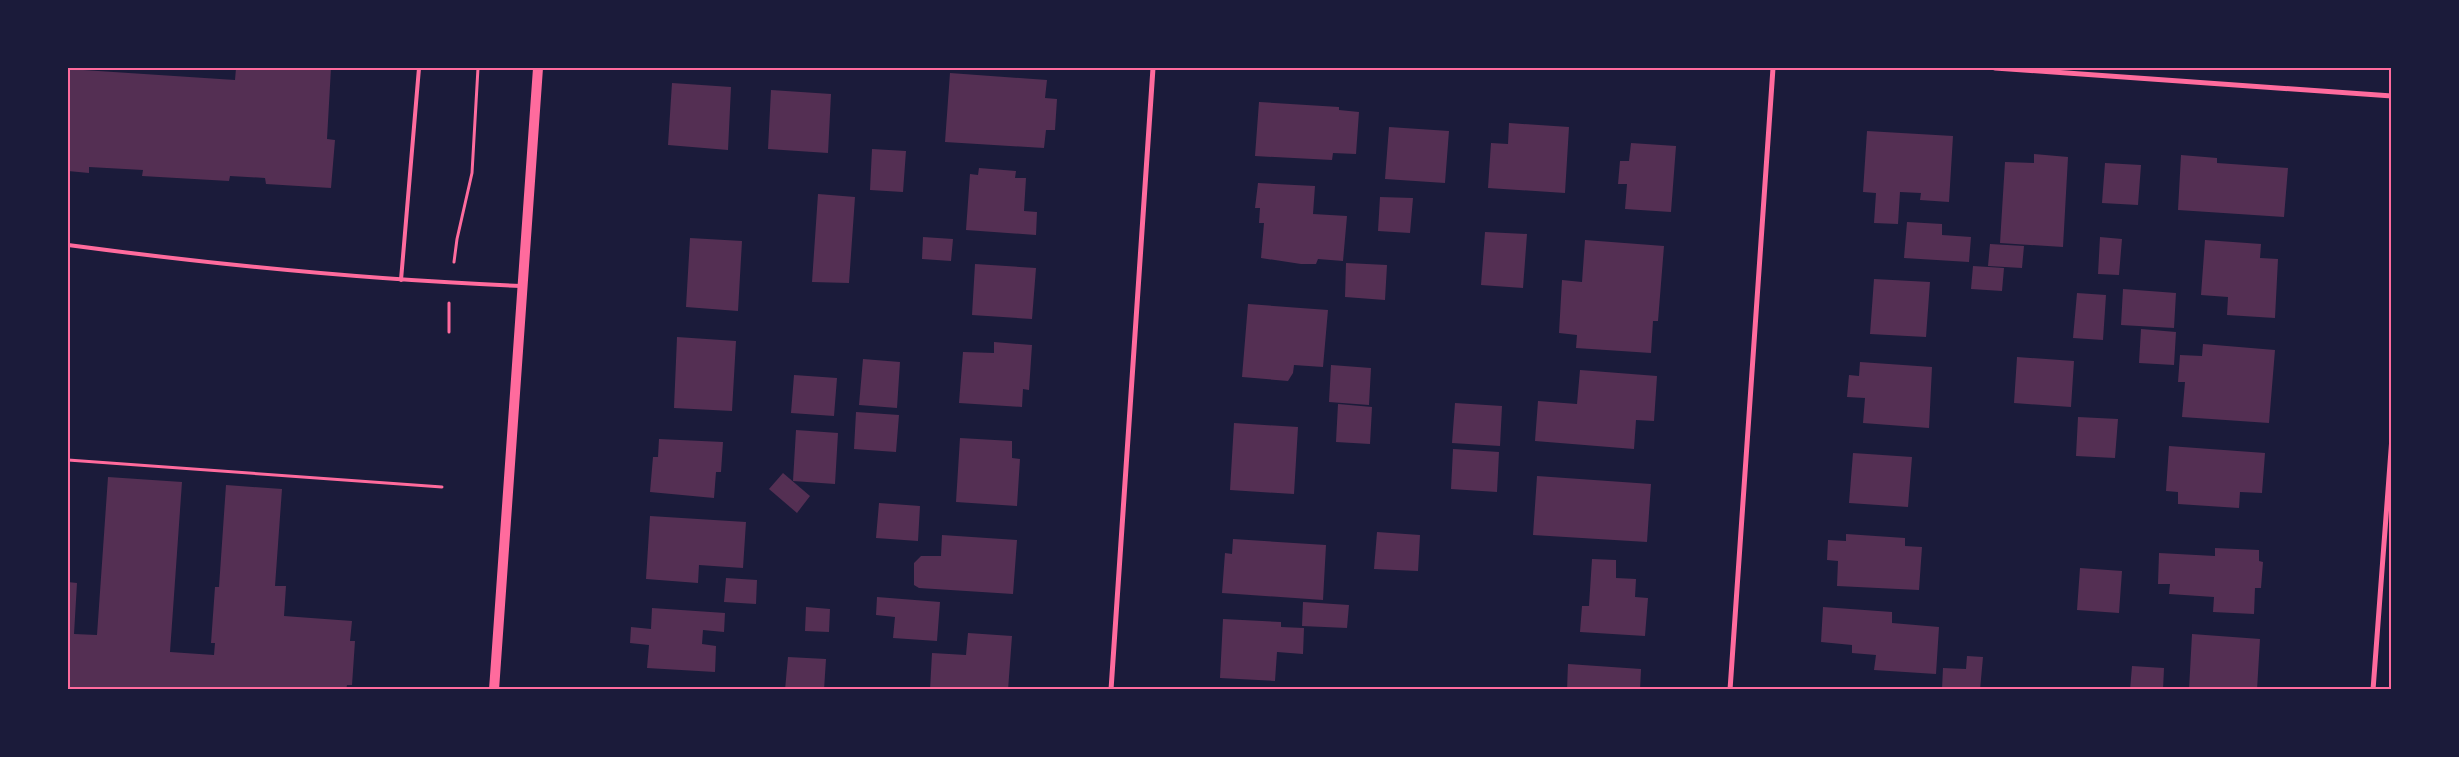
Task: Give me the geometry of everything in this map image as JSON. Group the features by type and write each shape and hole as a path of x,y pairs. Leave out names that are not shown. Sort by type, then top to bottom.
{"main road":[{"path":"494,690 538,68"}],"street":[{"path":"1111,690 1153,68"},
{"path":"1730,690 1773,68"},
{"path":"1995,68 2392,96"},
{"path":"2373,690 2392,437"}],"lane":[{"path":"401,280 419,68"},
{"path":"68,245 182,260 401,280 523,286"}],"path":[{"path":"456,239 472,173 478,68"},
{"path":"448,311 449,332"},
{"path":"68,460 442,487"}],"building":[{"path":"236,68 331,68 327,139 335,140 331,188 266,184 265,178 230,176 229,181 142,176 143,170 89,167 89,173 68,171 68,69 235,80"},
{"path":"950,73 1047,80 1045,98 1057,99 1055,130 1046,130 1044,148 945,142"},
{"path":"672,83 731,87 728,150 668,145"},
{"path":"771,90 831,94 828,153 768,149"},
{"path":"1259,102 1339,107 1339,110 1359,112 1356,154 1333,153 1332,160 1255,156"},
{"path":"1509,123 1569,127 1565,193 1488,188 1491,143 1508,144"},
{"path":"1389,127 1449,131 1445,183 1385,179"},
{"path":"1867,131 1953,136 1949,202 1920,200 1921,193 1900,192 1898,224 1874,223 1876,193 1863,192"},
{"path":"1631,143 1676,146 1671,212 1625,209 1627,184 1618,184 1620,161 1629,161"},
{"path":"872,149 906,151 903,192 870,190"},
{"path":"2034,154 2068,157 2063,247 2000,243 2005,162 2034,163"},
{"path":"2181,155 2217,158 2217,163 2288,168 2284,217 2178,210"},
{"path":"2105,163 2141,165 2138,205 2102,203"},
{"path":"979,168 1016,171 1015,178 1026,178 1024,211 1037,212 1036,235 966,230 970,174 978,175"},
{"path":"1258,183 1315,186 1313,214 1347,216 1343,261 1318,259 1316,264 1301,264 1261,258 1264,223 1259,223 1260,208 1255,208"},
{"path":"818,194 855,197 849,283 812,282"},
{"path":"1380,197 1413,198 1410,233 1378,231"},
{"path":"1907,222 1942,224 1942,235 1971,237 1969,262 1904,258"},
{"path":"1485,232 1527,234 1523,288 1481,285"},
{"path":"923,237 953,239 951,261 922,259"},
{"path":"2100,237 2122,239 2119,275 2098,274"},
{"path":"690,238 742,241 738,311 686,307"},
{"path":"1585,240 1664,246 1658,321 1653,321 1651,353 1576,348 1577,335 1559,333 1562,280 1582,282"},
{"path":"2205,240 2261,244 2260,258 2278,259 2275,318 2227,315 2228,297 2201,295"},
{"path":"1990,244 2024,246 2022,268 1988,266"},
{"path":"1346,263 1387,265 1385,300 1345,297"},
{"path":"975,264 1036,268 1032,319 972,315"},
{"path":"1973,266 2004,268 2002,291 1971,289"},
{"path":"1874,279 1930,282 1926,337 1870,334"},
{"path":"2123,289 2176,293 2174,328 2121,325"},
{"path":"2077,293 2106,295 2103,340 2073,338"},
{"path":"1248,304 1328,310 1323,367 1294,365 1293,373 1288,381 1242,377"},
{"path":"2141,329 2176,332 2174,365 2139,363"},
{"path":"677,337 736,341 732,411 674,408"},
{"path":"994,342 1032,345 1029,390 1023,389 1022,407 959,403 963,352 994,353"},
{"path":"2203,344 2275,350 2269,423 2182,417 2185,382 2178,382 2180,355 2202,356"},
{"path":"2017,357 2074,361 2071,407 2014,403"},
{"path":"863,359 900,362 897,408 859,405"},
{"path":"1860,362 1932,367 1929,428 1863,423 1865,398 1847,397 1849,375 1859,376"},
{"path":"1331,365 1371,368 1369,405 1329,402"},
{"path":"1580,370 1657,376 1654,421 1636,420 1634,449 1535,441 1538,401 1577,404"},
{"path":"794,375 837,378 834,416 791,413"},
{"path":"1455,403 1502,406 1500,446 1452,443"},
{"path":"1338,404 1372,407 1370,444 1336,442"},
{"path":"856,412 899,415 896,452 854,449"},
{"path":"2078,417 2118,419 2115,458 2076,456"},
{"path":"1234,423 1298,427 1294,494 1230,490"},
{"path":"796,430 838,433 835,484 793,481"},
{"path":"960,438 1012,441 1012,458 1020,459 1017,506 956,502"},
{"path":"659,439 723,442 721,472 716,472 714,498 650,492 653,457 658,457"},
{"path":"2169,446 2265,453 2262,493 2240,492 2239,508 2178,504 2178,492 2166,491"},
{"path":"1453,449 1499,452 1497,492 1451,489"},
{"path":"1853,453 1912,457 1908,507 1849,503"},
{"path":"783,473 810,496 797,513 769,489"},
{"path":"1537,476 1651,484 1647,542 1533,535"},
{"path":"108,477 182,482 170,652 214,655 215,643 211,643 215,587 219,587 226,485 282,489 275,586 286,586 284,616 352,621 350,641 355,641 352,685 347,685 346,690 68,690 68,582 77,583 74,634 97,635"},
{"path":"879,503 920,506 918,541 876,538"},
{"path":"650,516 746,522 743,568 699,565 698,583 646,579"},
{"path":"1377,532 1420,535 1418,571 1374,569"},
{"path":"1846,534 1905,538 1905,546 1922,547 1919,590 1837,586 1838,561 1827,560 1828,540 1846,541"},
{"path":"942,535 1017,540 1013,594 919,588 914,585 914,563 921,556 941,556"},
{"path":"1233,539 1326,545 1323,600 1222,593 1225,553 1232,554"},
{"path":"2215,548 2259,550 2259,561 2263,562 2261,588 2255,588 2254,614 2213,612 2214,597 2169,594 2170,584 2158,584 2159,553 2215,556"},
{"path":"1592,559 1616,560 1616,578 1636,579 1635,597 1648,598 1645,636 1580,632 1582,606 1589,606"},
{"path":"2080,568 2122,571 2119,613 2077,610"},
{"path":"726,578 757,580 756,604 724,602"},
{"path":"877,597 940,602 937,641 893,638 895,617 876,615"},
{"path":"1303,602 1349,605 1347,628 1302,626"},
{"path":"806,607 830,609 829,632 805,631"},
{"path":"1823,607 1892,612 1892,623 1939,627 1936,674 1874,670 1876,655 1852,653 1852,645 1821,642"},
{"path":"652,608 725,613 724,632 703,630 702,644 716,646 715,672 647,668 649,645 630,643 631,627 651,629"},
{"path":"1223,619 1281,622 1281,627 1304,628 1303,654 1277,652 1275,681 1220,678"},
{"path":"968,633 1012,636 1008,690 930,690 932,653 966,655"},
{"path":"2192,634 2260,639 2257,690 2189,690"},
{"path":"1967,656 1983,657 1980,690 1942,689 1943,668 1966,669"},
{"path":"788,657 826,659 824,690 785,690"},
{"path":"1568,664 1641,669 1640,690 1567,690"},
{"path":"2132,666 2164,668 2163,690 2130,690"}]}
